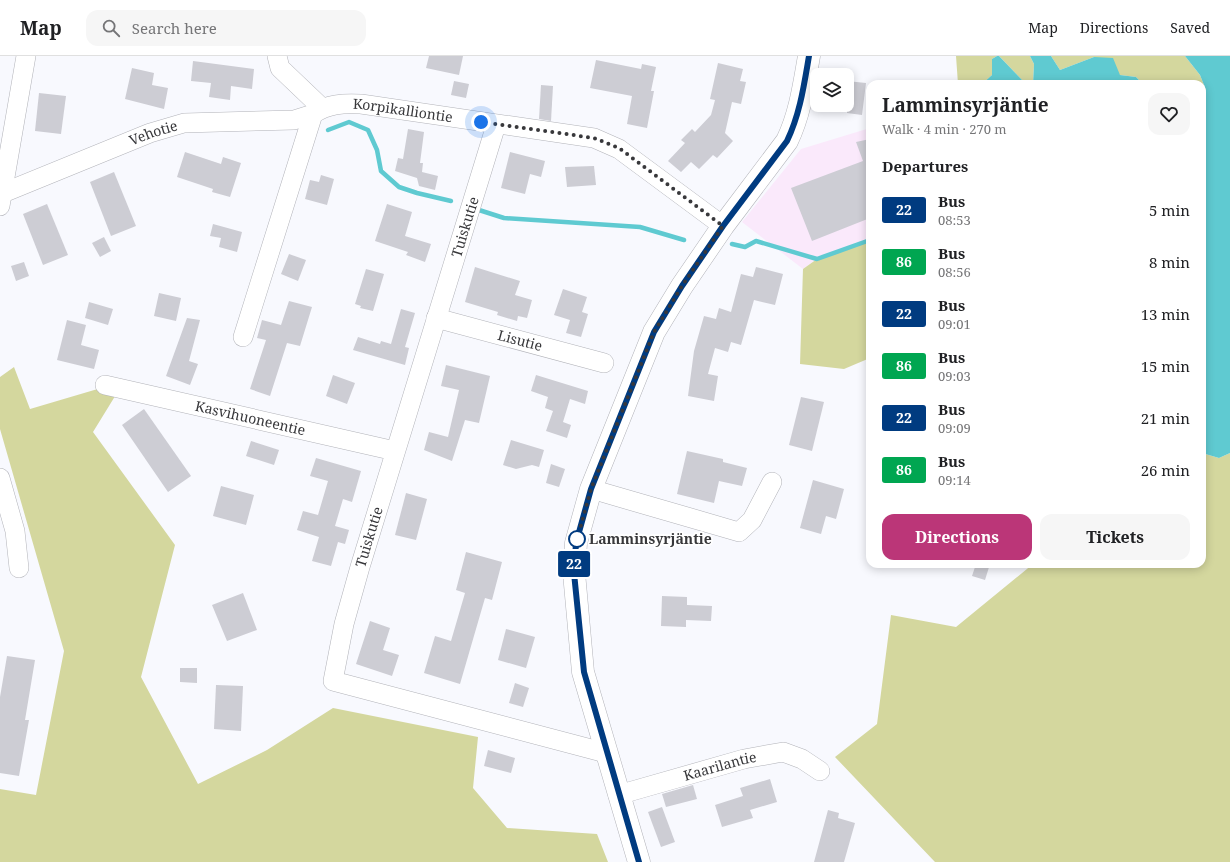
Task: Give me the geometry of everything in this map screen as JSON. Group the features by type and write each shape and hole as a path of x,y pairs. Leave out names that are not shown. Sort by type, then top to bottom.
{"main road":[{"path":"638,862 584,672 574,573 576,543 591,489 654,332 682,286 723,226 787,141 792,131 802,94 808,56"}],"street":[{"path":"2,200 26,56"},
{"path":"243,338 318,111 280,68 277,56"},
{"name":"Korpikalliontie","path":"318,111 341,103 361,104 496,125 594,138 619,148 723,226"},
{"name":"Vehotie","path":"2,200 150,133 184,123 294,120 318,111"},
{"name":"Tuiskutie","path":"496,125 346,617 334,681 606,753"},
{"name":"Lisutie","path":"436,318 604,363"},
{"name":"Kasvihuoneentie","path":"105,384 396,451"},
{"path":"0,478 15,531 19,568"},
{"path":"591,489 738,532 752,520 772,482"},
{"name":"Kaarilantie","path":"618,795 744,758 784,752 802,759 820,771"}],"shaded area":[{"path":"866,129 866,241 817,259 803,269 742,222 801,149"}],"green space":[{"path":"956,56 997,56 992,59 992,75 986,80 958,80"},
{"path":"999,56 1030,56 1034,64 1033,80 1022,80"},
{"path":"1051,56 1185,56 1200,75 1202,80 1139,80 1136,77 1120,75 1094,57 1060,70"},
{"path":"866,241 866,360 844,369 800,364 803,269 817,259"},
{"path":"14,367 30,409 101,388 117,393 93,432 175,545 141,677 198,784 267,750 333,708 478,737 473,788 507,828 597,834 608,862 0,862 0,789 36,795 64,651 0,429 0,377"},
{"path":"1230,453 1230,862 935,862 835,757 877,724 891,615 956,627 1028,568 1206,568 1206,454 1219,458"}],"water":[{"path":"999,56 1022,80 986,80 992,75 992,59"},
{"path":"1030,56 1051,56 1060,70 1094,57 1113,58 1120,75 1136,77 1139,80 1033,80 1034,64"},
{"path":"1185,56 1230,56 1230,453 1219,458 1206,454 1206,80 1202,80 1200,75"}],"building":[{"path":"429,56 463,56 459,75 426,68"},
{"path":"596,60 641,69 642,64 656,67 651,91 654,91 647,128 627,124 632,96 590,88"},
{"path":"193,61 254,69 252,89 231,86 230,100 209,97 211,83 191,81"},
{"path":"718,63 743,69 740,81 746,82 741,104 732,102 725,133 733,141 717,158 713,155 699,169 691,162 681,172 668,161 685,143 681,140 692,129 695,132 711,115 715,100 710,99"},
{"path":"132,68 154,73 152,85 168,88 164,109 125,99"},
{"path":"454,81 469,84 466,98 451,95"},
{"path":"854,82 866,83 862,115 847,113 854,112"},
{"path":"541,85 553,86 551,121 539,119"},
{"path":"39,93 66,96 61,134 35,131"},
{"path":"408,129 424,132 420,163 423,163 422,172 438,176 435,190 419,186 417,178 395,171 398,158 403,159"},
{"path":"866,140 866,220 812,241 791,188 863,161 856,142"},
{"path":"185,152 221,164 223,157 241,163 230,197 212,192 213,189 177,177"},
{"path":"510,152 545,161 541,177 530,174 525,194 501,188"},
{"path":"594,166 596,185 567,187 565,167"},
{"path":"114,172 136,226 111,236 90,182"},
{"path":"321,175 334,179 327,205 305,199 310,180 319,182"},
{"path":"47,204 68,255 43,265 23,214"},
{"path":"387,204 412,212 405,236 431,244 425,262 406,255 408,252 375,241"},
{"path":"213,224 242,232 237,252 219,247 221,238 210,236"},
{"path":"104,237 111,251 100,257 92,243"},
{"path":"289,254 306,260 298,281 281,274"},
{"path":"24,262 29,276 16,281 11,266"},
{"path":"475,267 520,281 515,295 532,300 527,318 518,316 517,321 497,315 498,312 465,302"},
{"path":"756,267 783,274 775,305 754,300 741,345 731,342 728,352 715,348 708,374 718,376 714,401 688,396 694,351 704,316 716,319 719,308 731,312 741,274 753,277"},
{"path":"366,269 384,274 373,311 360,308 361,306 355,304"},
{"path":"563,289 587,297 582,312 588,314 581,337 566,333 570,320 554,315"},
{"path":"159,293 181,298 176,321 154,316"},
{"path":"289,301 312,307 300,346 287,343 270,396 250,389 266,340 257,338 262,320 281,325"},
{"path":"89,302 113,309 108,325 85,318"},
{"path":"401,309 415,313 405,347 409,348 405,365 353,350 358,337 380,344 381,341 391,344"},
{"path":"187,318 200,320 189,361 198,364 190,385 166,376"},
{"path":"67,320 86,325 81,345 99,350 94,369 57,360"},
{"path":"446,365 490,376 479,423 465,420 452,461 424,450 429,432 448,437 459,390 441,386"},
{"path":"333,375 355,383 347,404 326,396"},
{"path":"536,375 588,391 585,404 570,399 563,422 571,425 567,438 546,431 553,411 545,408 548,397 531,391"},
{"path":"801,397 824,402 812,451 789,445"},
{"path":"144,409 191,476 168,492 122,425"},
{"path":"511,440 544,450 539,467 532,465 516,469 503,465"},
{"path":"251,441 279,450 274,465 246,456"},
{"path":"687,451 723,459 723,462 747,468 742,486 719,481 714,503 677,494"},
{"path":"316,458 361,471 352,502 343,499 335,526 349,530 345,544 338,542 331,566 312,561 319,537 297,530 303,511 318,515 328,481 310,476"},
{"path":"551,464 565,469 559,487 546,483"},
{"path":"813,480 844,489 836,519 826,516 821,534 800,528"},
{"path":"221,486 254,495 246,525 213,516"},
{"path":"406,493 427,499 416,540 395,535"},
{"path":"466,552 502,562 492,600 485,598 460,684 424,673 435,636 451,641 465,593 456,590"},
{"path":"975,568 989,568 985,580 972,576"},
{"path":"243,593 257,630 227,641 212,605"},
{"path":"662,596 687,597 687,605 712,606 711,621 686,620 686,627 661,626"},
{"path":"370,621 390,628 383,650 399,655 392,676 356,664"},
{"path":"506,629 535,637 526,668 498,660"},
{"path":"7,656 35,660 25,720 29,720 19,776 0,773 0,697"},
{"path":"180,668 197,668 197,683 180,682"},
{"path":"515,683 529,688 523,707 509,703"},
{"path":"216,685 243,686 241,731 214,729"},
{"path":"488,750 515,758 511,773 484,766"},
{"path":"770,779 777,802 750,810 753,818 722,827 715,805 743,796 740,788"},
{"path":"693,785 697,799 666,807 662,794"},
{"path":"662,807 675,842 661,847 648,812"},
{"path":"828,810 839,813 838,818 855,823 844,862 814,862"}],"waterway":[{"path":"328,130 349,122 368,130 377,150 381,171 399,187 451,201"},
{"path":"479,210 504,218 640,227 684,240"},
{"path":"732,244 745,247 756,241 817,259 866,241"}],"bus line":[{"name":"22","path":"639,862 594,713 584,672 574,573 576,543 591,489 654,332 682,286 723,226 787,141 796,120 809,56"}],"place":[{"name":"Lamminsyrjäntie","path":"577,539"}],"route":[{"path":"481,122 594,138 606,142 619,148 689,202 723,226 682,286 654,332 591,489 576,543 577,539"}]}
